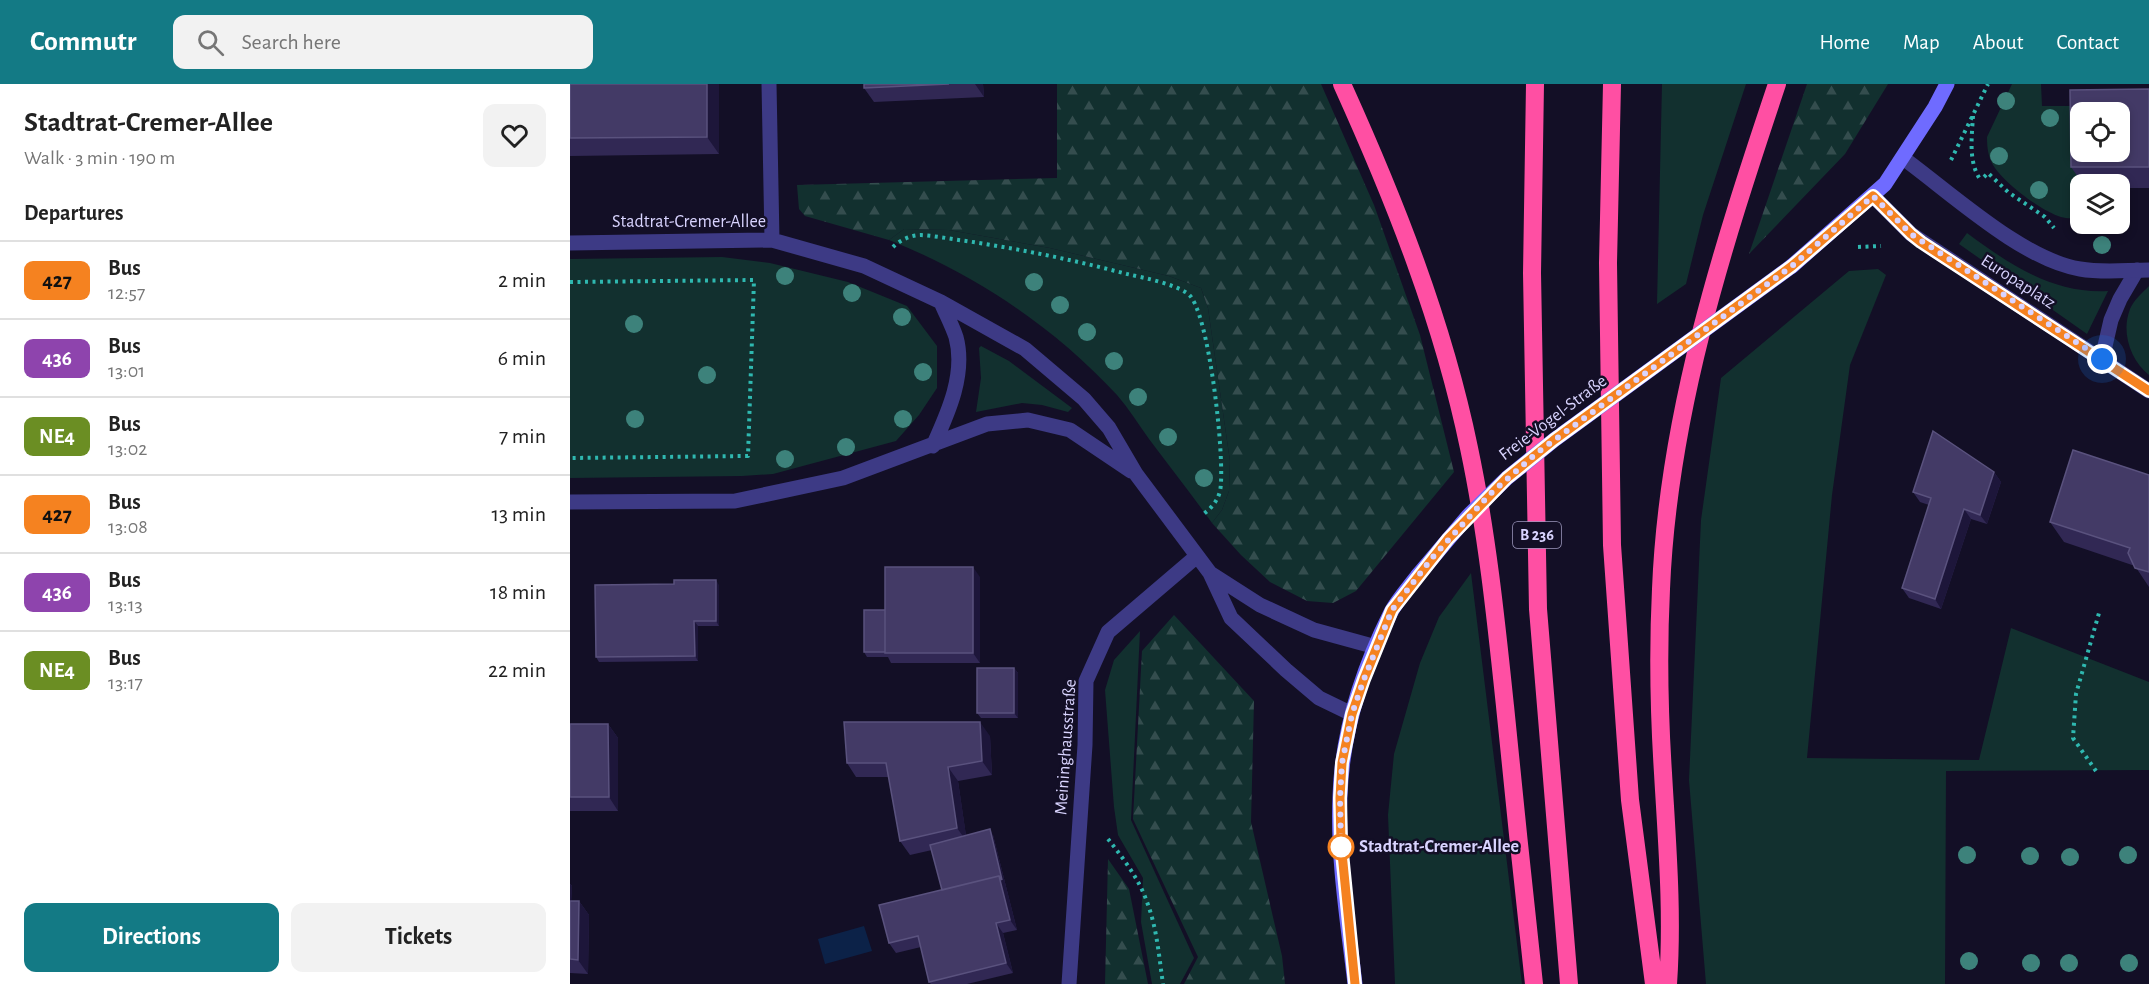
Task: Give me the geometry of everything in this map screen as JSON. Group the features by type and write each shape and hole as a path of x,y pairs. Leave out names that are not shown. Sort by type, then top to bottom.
{"highway":[{"path":"1342,84 1378,163 1416,261 1448,365 1469,447 1491,576 1534,984"},
{"name":"B 236","path":"1535,84 1532,273 1538,609 1569,984"},
{"path":"1612,84 1608,263 1612,545 1630,800 1654,984"},
{"path":"1668,984 1671,890 1662,749 1659,644 1665,524 1671,479 1695,353 1734,214 1777,84"}],"street":[{"path":"769,84 772,240"},
{"name":"Freie-Vogel-Straße","path":"1355,984 1342,854 1340,798 1342,763 1352,714 1392,610 1468,516 1515,471 1792,266 1873,196 1885,184 1903,158 1947,84"},
{"name":"Europaplatz","path":"1903,158 1994,227 2041,256 2080,269 2143,270"},
{"name":"Europaplatz","path":"1873,196 1911,234 1925,244 2149,391"},
{"name":"Stadtrat-Cremer-Allee","path":"570,243 772,240 864,266 941,302 1025,349 1084,399 1109,428 1136,474 1210,573 1231,618 1319,698 1352,714"},
{"path":"2102,359 2111,320 2120,299 2143,270"},
{"path":"933,446 949,412 959,368 956,338 941,302"},
{"name":"Stadtrat-Cremer-Allee","path":"570,502 735,501 843,478 987,424 1028,420 1070,430 1136,474"},
{"name":"Meininghausstraße","path":"1069,984 1082,804 1086,681 1108,632 1197,556"},
{"name":"Stadtrat-Cremer-Allee","path":"1210,573 1260,605 1314,630 1376,647"}],"path":[{"path":"1986,185 1977,175 1971,139 1974,112 1988,84"},
{"path":"1984,177 1988,173 2008,192 2045,217 2054,229 2044,226"},
{"path":"892,248 899,241 919,235 989,244 1091,264 1189,293 1197,304 1210,358 1222,463 1220,491 1214,506 1201,517"},
{"path":"570,282 754,280 748,456 570,458"},
{"path":"2096,771 2073,738 2076,694 2099,613"},
{"path":"1082,804 1127,864 1147,900 1155,931 1163,984"}],"green space":[{"path":"1057,84 1321,84 1374,205 1420,335 1454,472 1356,591 1333,603 1307,601 1270,582 1212,523 1222,510 1229,491 1230,461 1208,308 1201,288 1169,276 1050,248 949,230 904,229 889,240 805,216 799,209 797,185 1057,178"},
{"path":"1662,84 1746,84 1703,215 1686,284 1657,304"},
{"path":"1807,84 1888,84 1845,154 1749,254"},
{"path":"2012,84 2041,84 2042,106 2070,106 2070,162 2080,162 2080,174 2070,174 2070,218 2053,214 2014,188 1993,165 1988,151 1987,137"},
{"path":"904,229 949,230 1050,248 1169,276 1201,288 1208,308 1230,461 1229,491 1222,510 1212,523 1121,400 1093,370 1040,325 1012,305 952,269 889,240"},
{"path":"1967,233 1999,256 2050,282 2088,291 2108,291 2087,334 1959,244"},
{"path":"722,257 770,263 848,282 907,306 937,346 937,388 919,415 896,441 773,474 570,478 570,259"},
{"path":"1878,269 1886,275 1850,365 1832,495 1807,758 1979,760 2011,628 2149,682 2149,770 1946,771 1945,984 1706,984 1689,780 1701,520 1721,378 1849,271"},
{"path":"2149,286 2149,375 2132,354 2126,327 2130,309"},
{"path":"981,346 1009,361 1072,408 1068,412 1042,405 1022,403 976,412 981,378 979,348"},
{"path":"1471,573 1522,984 1395,984 1388,815 1394,754 1420,663 1439,617"},
{"path":"1174,615 1254,701 1251,822 1282,956 1285,984 1184,984 1198,957 1133,819 1142,651"},
{"path":"1140,631 1131,820 1194,958 1180,984 1152,984 1141,922 1143,878 1118,835 1114,807 1105,690 1114,660"},
{"path":"1108,859 1129,889 1148,984 1105,984"}],"water":[{"path":"864,926 872,951 825,964 818,939"}],"building":[{"path":"570,84 707,84 707,137 570,138"},
{"path":"864,84 949,84 864,88"},
{"path":"2149,89 2149,167 2071,167 2071,162 2130,162 2130,102 2070,102 2070,90"},
{"path":"1933,431 1994,472 1980,515 1964,509 1935,599 1902,588 1931,498 1913,492"},
{"path":"2073,450 2149,475 2149,572 2135,568 2128,553 2130,548 2050,522"},
{"path":"885,567 973,567 973,653 885,653"},
{"path":"674,580 716,580 716,621 694,621 695,656 596,657 595,585 674,584"},
{"path":"864,610 885,610 885,652 864,652"},
{"path":"977,668 1014,668 1014,713 977,713"},
{"path":"844,722 980,722 982,761 948,767 957,828 900,841 886,763 847,763"},
{"path":"570,724 608,724 609,797 570,797"},
{"path":"990,829 1002,880 999,876 942,890 930,845"},
{"path":"999,876 1010,920 996,923 1006,963 929,982 918,936 889,943 879,905"},
{"path":"570,901 579,901 578,960 570,959"}],"bus line":[{"name":"427","path":"1355,984 1341,843 1342,763 1352,714 1392,610 1468,516 1507,478 1554,440 1792,266 1873,196 1921,242 2149,391"}],"place":[{"name":"Stadtrat-Cremer-Allee","path":"1341,847"}],"route":[{"path":"1341,847 1342,763 1352,714 1392,610 1418,575 1468,516 1538,452 1792,266 1873,196 1911,234 1932,249 2102,359"}]}
